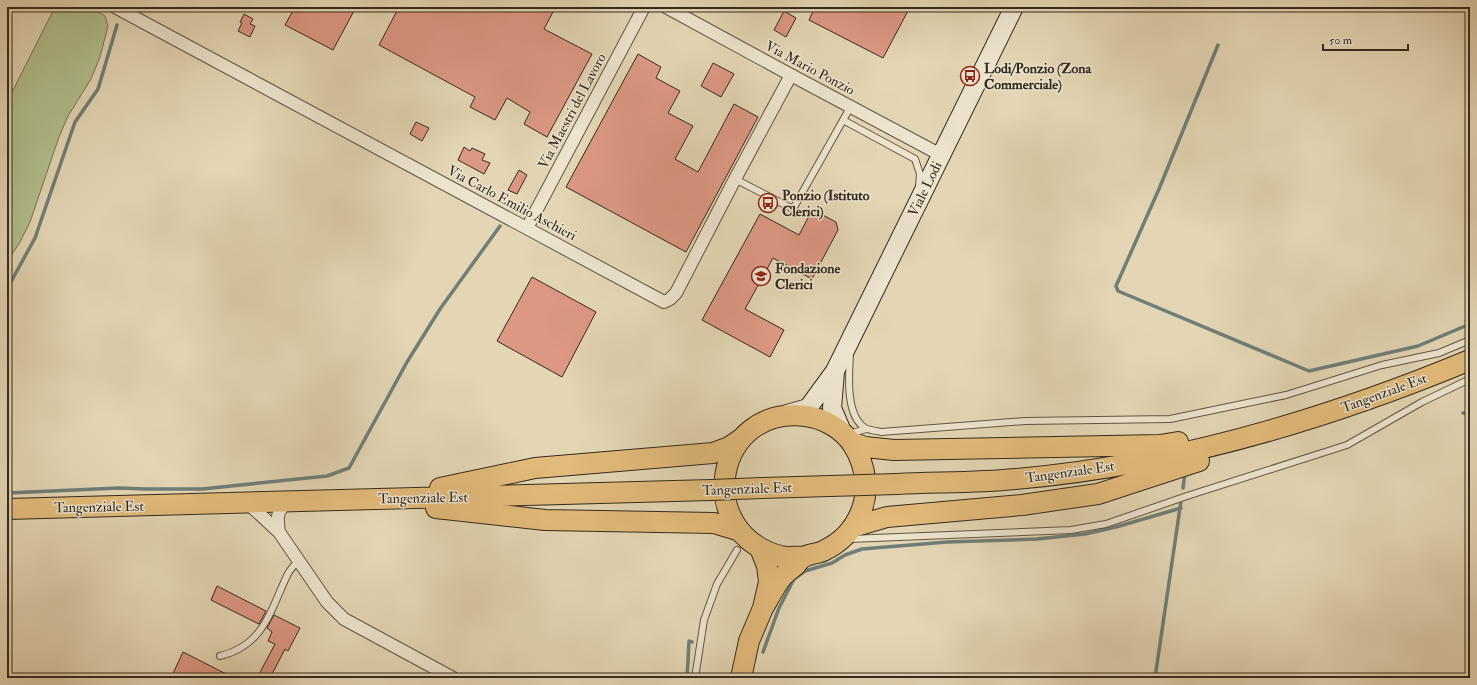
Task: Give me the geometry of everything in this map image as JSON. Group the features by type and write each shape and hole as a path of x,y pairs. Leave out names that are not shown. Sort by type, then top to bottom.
{"main road":[{"name":"Tangenziale Est","path":"7,509 711,490 1014,479 1079,472 1146,461 1224,444 1270,432 1328,414 1470,360"},
{"path":"403,498 445,487 535,468 712,453 729,447 758,425 776,417 794,415 812,417 829,423 846,437 865,447 894,450 1160,445 1233,434 1305,411 1334,404 1365,392 1402,387"},
{"path":"403,498 427,507 545,520 714,523 738,541 749,541 760,548 781,556 804,557 824,551 847,533 887,517 1022,505 1098,494 1186,465 1326,424 1362,411 1402,387"},
{"path":"846,437 859,454 864,469 866,484 865,499 860,514 847,533"},
{"path":"738,541 725,501 724,484 726,468 733,452 742,438"},
{"path":"760,548 767,566 769,582 763,608"},
{"path":"741,678 749,641 763,608 782,578 804,557"}],"street":[{"name":"Via Carlo Emilio Aschieri","path":"115,7 664,302 676,293 791,75"},
{"name":"Via Maestri del Lavoro","path":"527,228 644,7"},
{"name":"Via Mario Ponzio","path":"666,7 941,154"},
{"name":"Viale Lodi","path":"776,417 808,408 835,371 1014,7"},
{"name":"Viale Lodi","path":"835,371 832,408 846,437"},
{"path":"280,532 277,520 279,511 288,501"},
{"path":"243,503 253,508 280,532 328,602 344,619 452,678"}],"lane":[{"path":"735,179 793,209 851,106"},
{"path":"843,120 915,159 920,174 919,201"},
{"path":"852,338 850,357 851,405 856,420 866,428 881,432 1025,420 1170,419 1286,395 1382,365 1439,353 1470,340"},
{"path":"847,533 1071,530 1106,524 1195,493 1347,445 1422,402 1470,379"},
{"path":"846,437 855,431 866,428"},
{"path":"695,678 704,620 717,584 738,541"},
{"path":"220,656 233,653 243,648 260,630 270,614 290,569 299,561"}],"green space":[{"path":"55,7 90,7 105,16 108,26 100,57 91,79 68,116 59,137 30,222 20,242 7,262 7,102"}],"building":[{"path":"295,7 356,7 333,50 285,25"},
{"path":"399,7 549,7 554,10 544,29 592,54 547,137 524,124 530,112 507,98 495,120 470,107 475,97 379,45"},
{"path":"815,7 910,7 883,58 809,20"},
{"path":"784,11 796,18 786,37 774,30"},
{"path":"244,14 253,19 250,24 255,26 250,37 238,31"},
{"path":"638,54 661,67 656,78 680,91 668,113 693,126 675,159 698,172 734,104 758,117 686,252 566,187"},
{"path":"713,63 734,74 721,97 701,86"},
{"path":"416,122 429,128 422,141 410,134"},
{"path":"464,147 470,151 472,148 485,154 482,160 490,163 484,174 458,160"},
{"path":"519,170 527,175 517,194 508,190"},
{"path":"819,213 836,222 838,230 812,279 773,258 745,309 784,330 770,357 702,320 760,214 799,235 809,216"},
{"path":"532,277 596,312 562,377 497,341"},
{"path":"217,586 266,611 259,624 211,600"},
{"path":"274,615 300,628 288,651 285,649 270,678 257,678 275,644 268,641 272,632 267,628"},
{"path":"183,652 234,678 202,678 192,673 190,678 171,678"}],"waterway":[{"path":"7,289 35,238 75,122 98,89 117,25"},
{"path":"1218,45 1159,189 1116,286 1118,291 1309,371 1418,346 1470,324"},
{"path":"7,493 119,488 202,489 327,476 349,468 407,362 440,309 500,226"},
{"path":"1463,413 1470,414"},
{"path":"1183,488 1185,473"},
{"path":"1155,678 1181,501"},
{"path":"763,652 779,608 794,579 805,571 832,563 845,555 862,549 947,542 1037,539 1085,534 1116,527 1181,508"},
{"path":"687,678 689,641 692,642"}],"place":[{"name":"Lodi/Ponzio (Zona Commerciale)","path":"970,76"},
{"name":"Ponzio (Istituto Clerici)","path":"768,203"},
{"name":"Fondazione Clerici","path":"761,276"}]}
